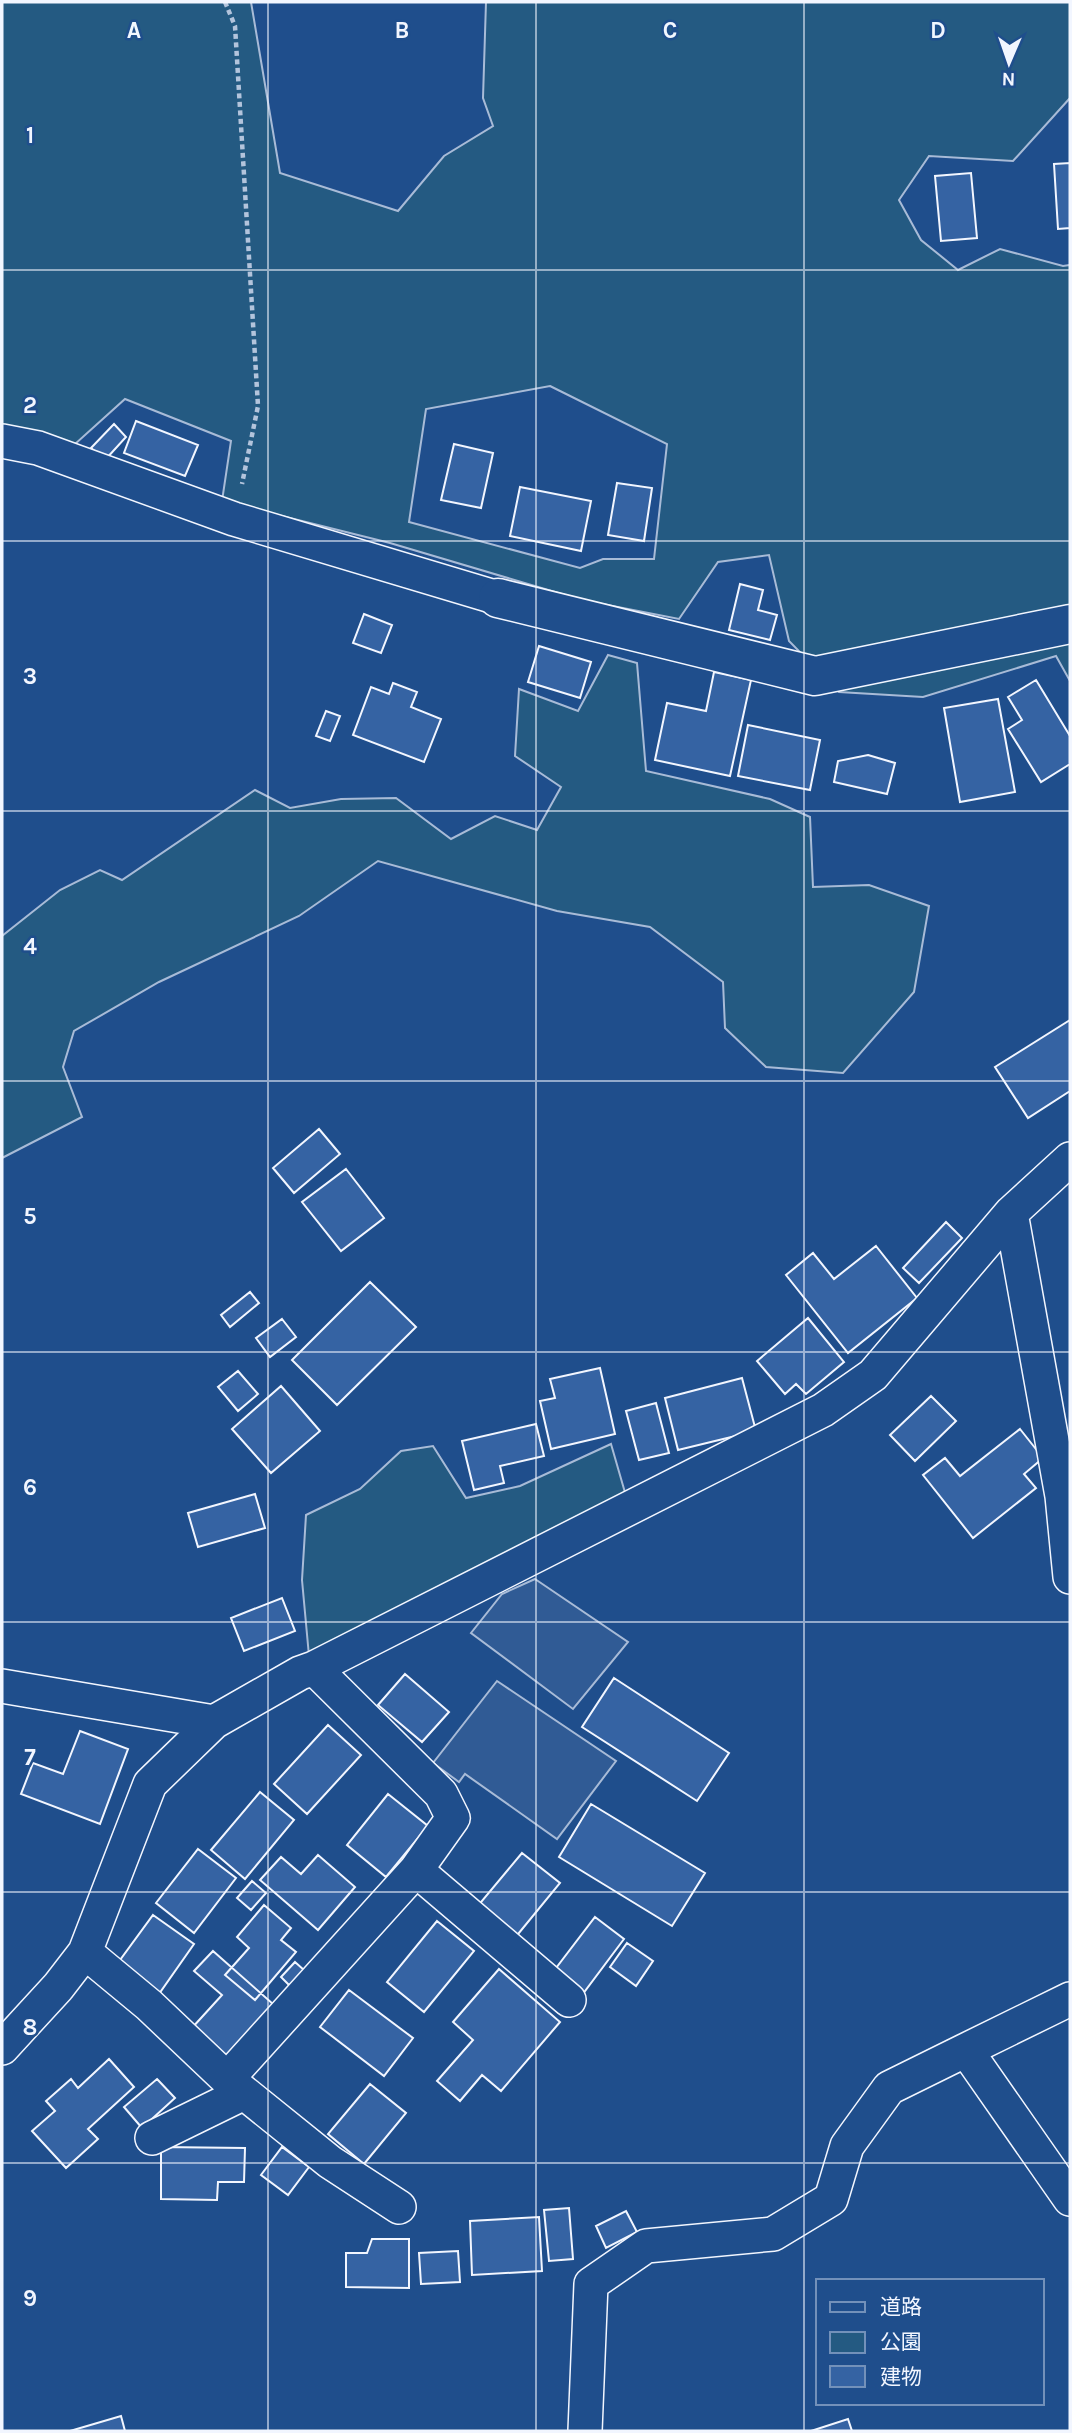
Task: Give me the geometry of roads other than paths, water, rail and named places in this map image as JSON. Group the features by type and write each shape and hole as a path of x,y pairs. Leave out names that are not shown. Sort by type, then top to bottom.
{"street":[{"path":"2,441 38,448 234,519 498,598 815,676 1070,624"},
{"path":"2,2048 58,1987 85,1952 150,1784 214,1722 288,1680 823,1410 873,1376 1011,1213 1070,1159"},
{"path":"1011,1213 1062,1496 1070,1577"},
{"path":"152,2138 236,2086 416,1870 453,1818 441,1794 314,1668"},
{"path":"2,1686 214,1722"},
{"path":"416,1870 569,2000"},
{"path":"85,1952 149,2005 236,2086 330,2162 399,2207"},
{"path":"585,2431 591,2284 646,2246 773,2235 831,2199 846,2146 889,2088 1070,1999"},
{"path":"966,2050 1070,2199"}]}
